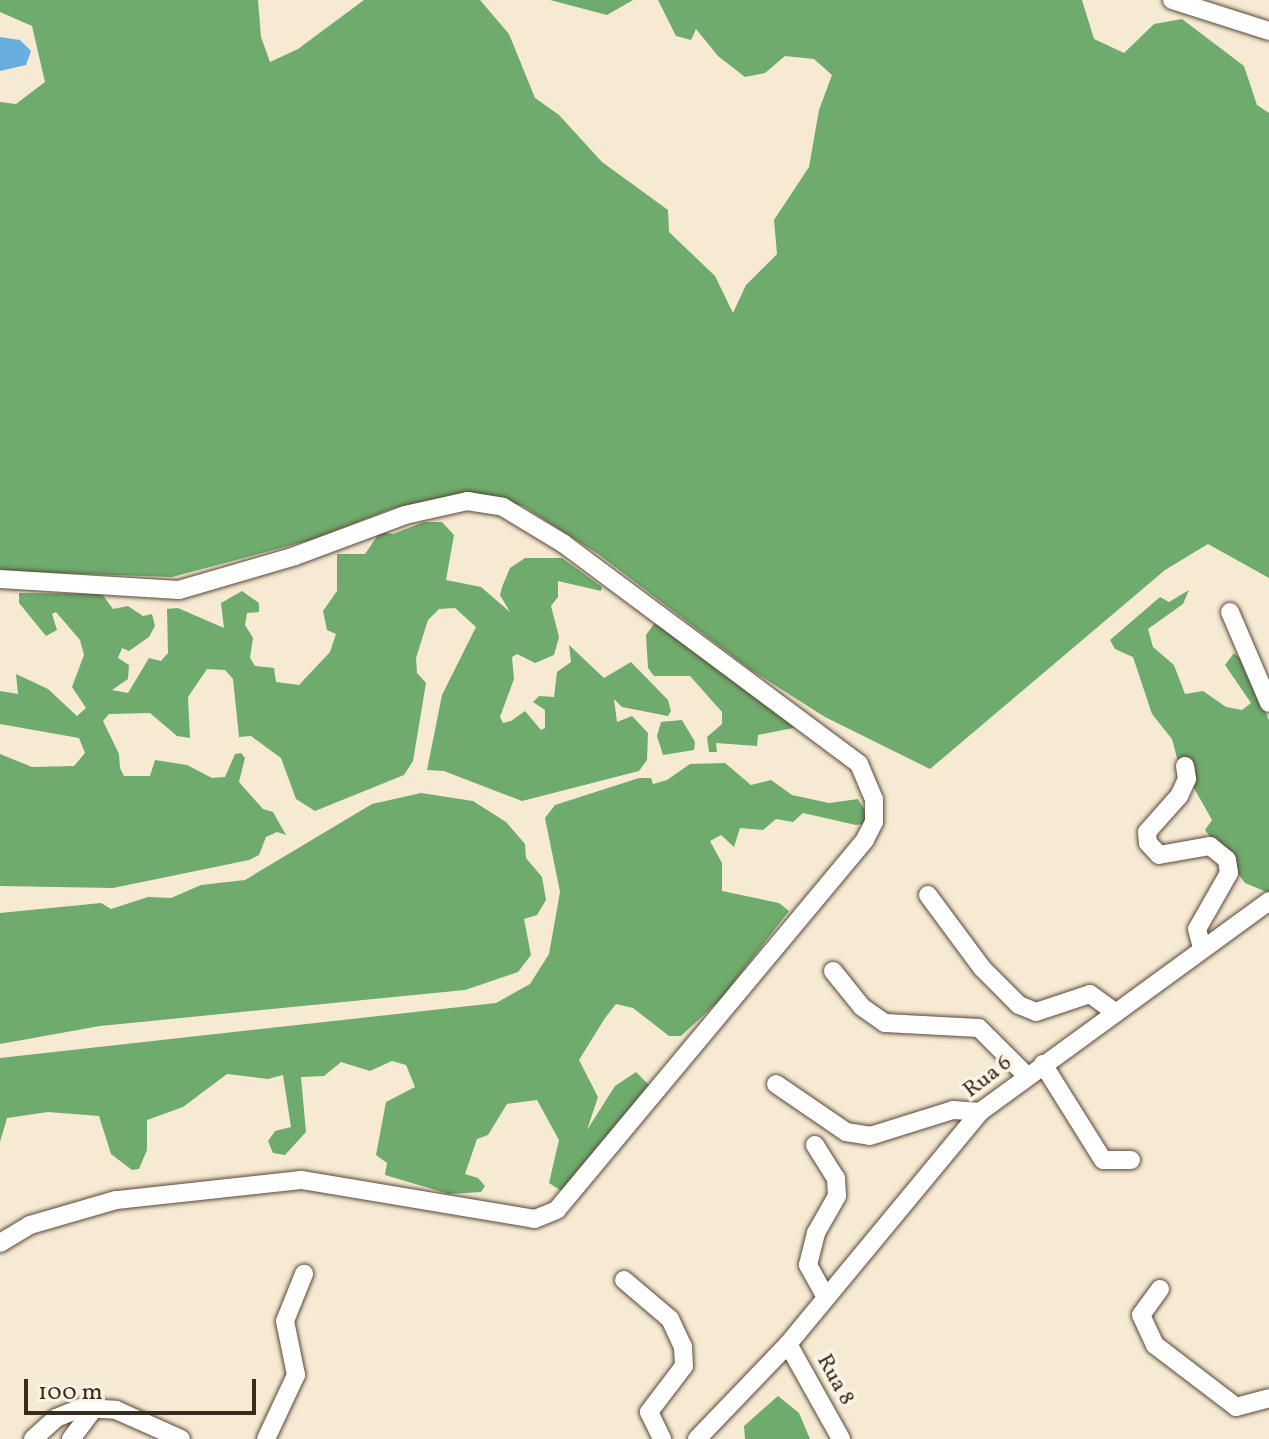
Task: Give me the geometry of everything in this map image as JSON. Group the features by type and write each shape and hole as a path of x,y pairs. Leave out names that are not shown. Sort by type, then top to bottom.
{"street":[{"path":"1172,0 1269,31"},
{"path":"0,579 179,590 295,556 405,515 467,501 503,507 564,544 859,764 874,799 874,822 865,840 557,1210 535,1219 301,1180 116,1200 30,1225 0,1243"},
{"path":"1230,612 1269,703"},
{"path":"1185,766 1187,779 1179,796 1147,832 1148,843 1159,855 1210,846 1227,860 1229,873 1197,929 1202,948"},
{"path":"928,895 982,968 1019,1005 1036,1012 1090,994 1115,1012"},
{"name":"Rua 6","path":"697,1439 788,1344 980,1112 1269,901"},
{"path":"833,971 862,1007 885,1023 979,1028 1027,1076"},
{"path":"1043,1064 1103,1160 1131,1160"},
{"path":"776,1084 846,1132 870,1136 953,1110 980,1112"},
{"path":"815,1145 836,1178 837,1196 816,1233 808,1265 826,1297"},
{"path":"266,1439 296,1375 285,1321 304,1274"},
{"path":"624,1280 670,1319 683,1347 684,1366 649,1412 662,1439"},
{"path":"1160,1289 1141,1315 1155,1345 1236,1407 1269,1398"},
{"name":"Rua 8","path":"788,1344 841,1439"},
{"path":"33,1439 56,1418 94,1409 116,1410 181,1439"},
{"path":"71,1439 94,1409"}],"green space":[{"path":"0,0 258,0 261,37 270,62 298,49 364,0 480,0 509,34 535,98 559,115 602,162 668,210 669,232 715,276 733,313 746,285 777,254 774,220 809,167 819,110 832,75 814,59 785,56 765,73 745,77 718,56 696,29 691,40 676,36 658,0 1082,0 1094,39 1124,53 1154,24 1182,19 1244,66 1257,105 1269,113 1269,578 1208,544 1165,570 930,769 825,717 751,670 598,554 523,506 467,493 394,508 311,540 172,577 0,571 0,102 16,104 45,82 32,26 0,12"},
{"path":"550,0 633,0 607,15"},
{"path":"424,522 442,522 454,535 446,580 481,587 510,612 500,595 502,587 510,568 525,558 562,558 602,587 601,591 558,581 558,597 551,606 559,637 554,655 535,663 517,654 512,657 514,679 500,717 503,723 525,711 541,730 545,728 545,710 533,702 539,696 554,697 557,672 571,662 569,645 604,678 631,662 668,700 671,711 668,716 622,707 614,699 617,722 632,716 648,733 647,760 639,771 522,801 444,771 427,770 442,695 476,627 455,608 439,609 428,620 416,658 417,673 426,683 413,761 404,775 315,811 296,799 281,758 251,736 239,737 233,679 225,670 207,669 188,697 190,738 177,736 150,713 109,714 103,721 119,754 120,768 124,776 150,776 155,760 187,765 212,778 225,777 235,754 241,753 245,758 239,782 263,809 273,812 286,835 277,832 266,837 259,855 249,860 113,888 0,886 0,754 32,767 74,766 85,753 79,738 0,724 0,691 18,694 16,674 48,689 77,716 86,708 72,687 84,655 80,640 56,612 52,614 57,630 46,636 19,603 19,593 102,594 113,609 128,606 143,616 152,614 155,626 149,637 129,651 122,648 118,658 129,665 128,679 112,690 128,693 149,658 161,661 168,653 167,609 178,608 224,628 221,603 242,591 259,603 259,612 247,613 245,625 253,638 250,658 255,666 274,668 276,682 299,685 330,652 336,634 327,630 323,611 337,591 337,554 365,554 380,532 393,534"},
{"path":"1189,590 1183,604 1148,629 1153,647 1174,665 1185,694 1203,691 1226,707 1242,710 1251,703 1225,665 1234,653 1242,660 1269,720 1269,893 1245,883 1205,830 1212,820 1177,758 1172,739 1152,714 1133,657 1115,649 1110,640 1160,597 1169,602"},
{"path":"654,624 668,627 798,727 758,735 757,746 716,743 717,752 709,752 707,737 722,724 722,712 690,676 654,676 648,668 646,635"},
{"path":"682,720 695,742 694,750 663,755 657,736 661,722"},
{"path":"725,763 751,785 771,780 792,795 829,803 858,799 867,814 863,824 856,825 803,813 793,822 776,819 763,830 740,828 734,847 721,835 710,841 722,863 722,891 779,903 789,911 720,1000 681,1036 669,1036 633,1008 616,1004 579,1060 598,1097 587,1130 615,1086 636,1072 649,1085 563,1192 549,1183 559,1140 537,1100 507,1104 488,1135 477,1139 465,1174 478,1178 485,1186 481,1192 449,1194 385,1175 387,1163 376,1155 386,1102 415,1087 406,1065 392,1061 370,1071 341,1062 324,1076 301,1077 306,1132 285,1155 273,1153 268,1141 275,1131 291,1127 283,1075 268,1079 227,1074 183,1107 147,1120 147,1150 139,1169 132,1170 111,1154 99,1116 48,1112 7,1118 0,1142 0,1058 496,1003 530,984 549,954 560,892 545,818 555,805 639,778 651,778 653,784 667,780 690,764"},
{"path":"421,793 473,801 506,822 525,844 526,858 542,877 546,900 537,915 524,919 531,955 518,972 465,990 100,1026 0,1044 0,913 101,903 111,909 148,897 171,898 201,885 245,880 372,804"},
{"path":"778,1396 799,1413 810,1439 745,1439 744,1426"}],"water":[{"path":"0,37 20,40 31,51 26,65 0,71"}]}
